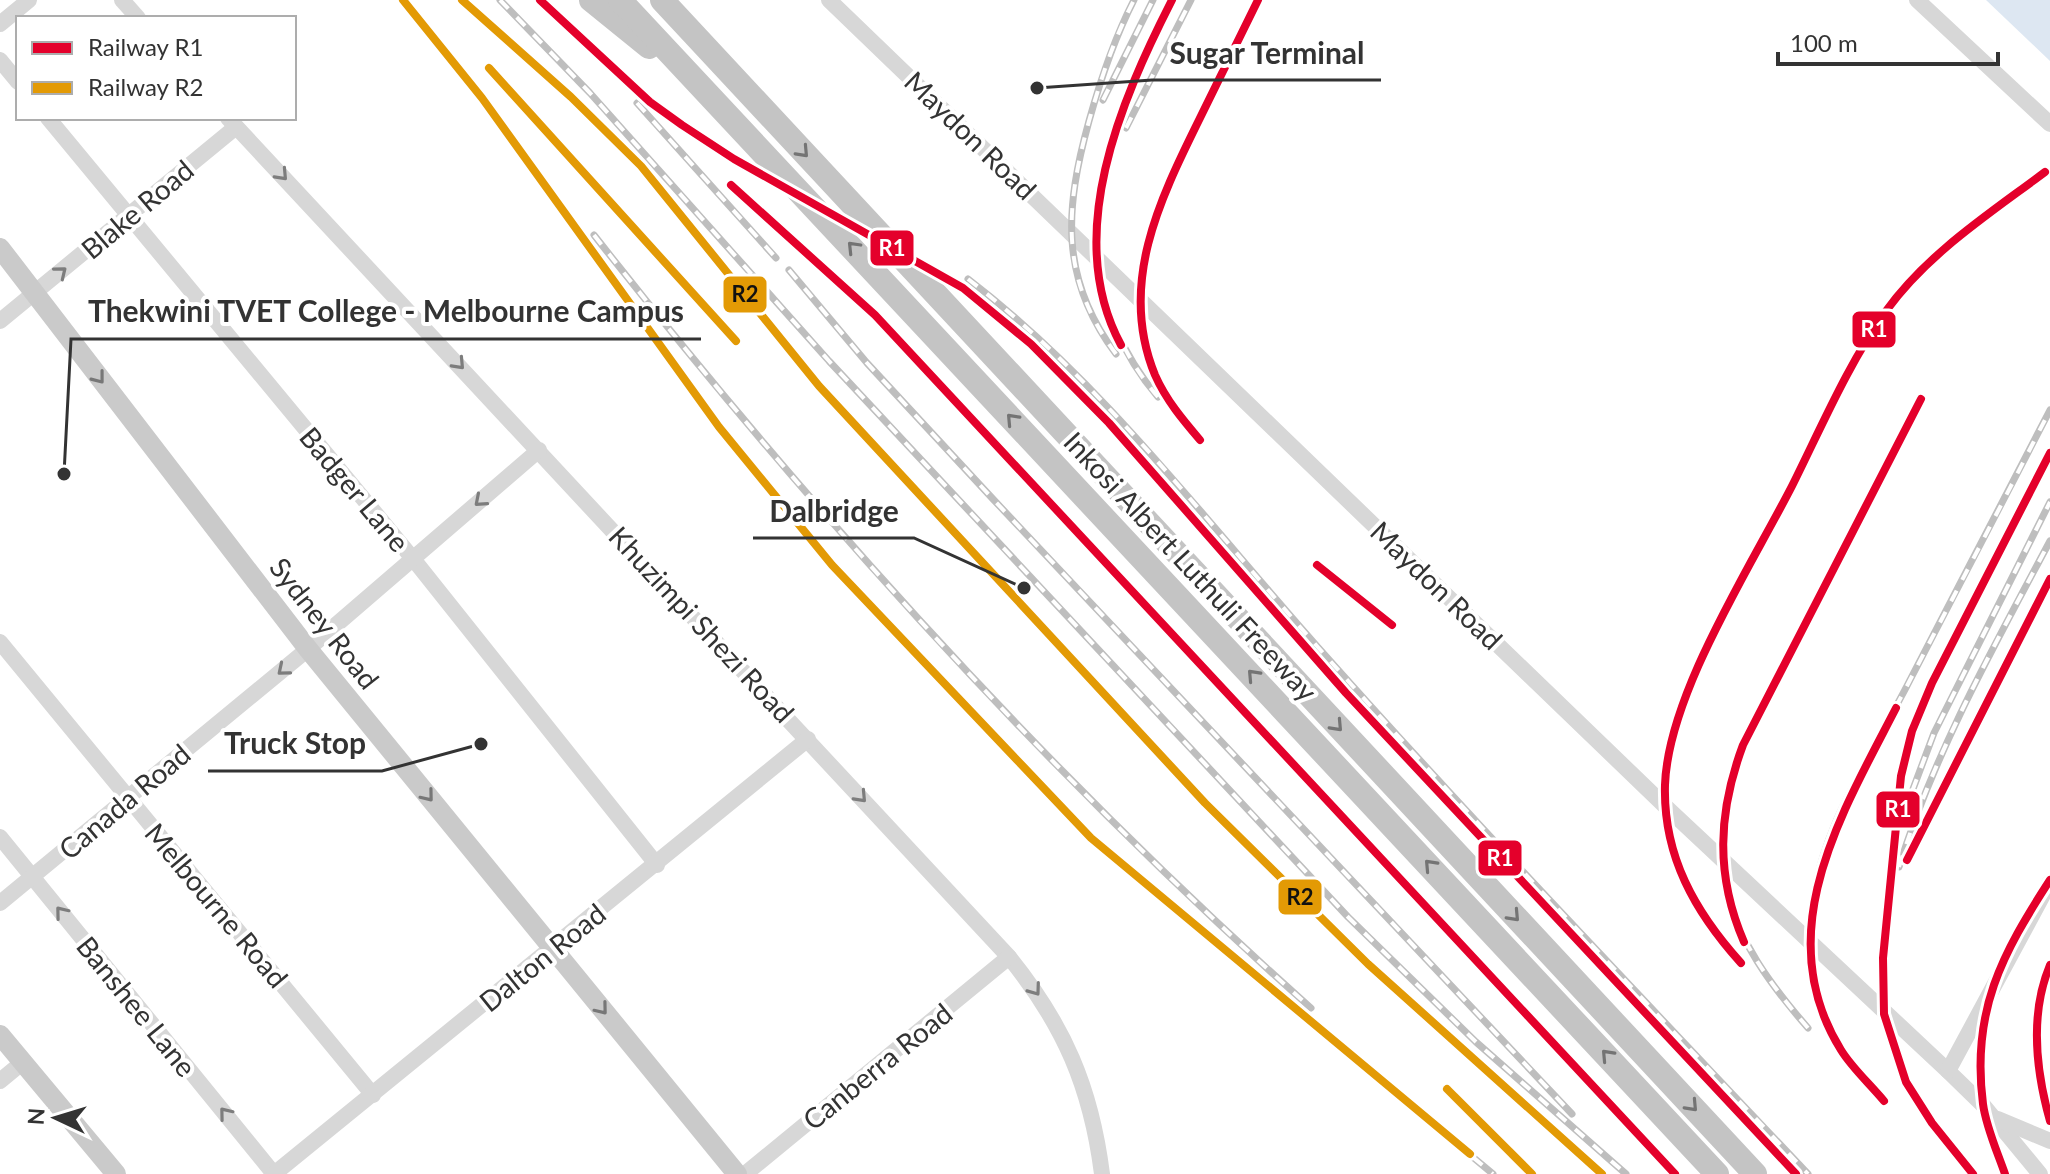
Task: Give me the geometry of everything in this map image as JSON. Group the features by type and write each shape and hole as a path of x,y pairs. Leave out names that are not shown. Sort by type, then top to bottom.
{"highway":[{"path":"591,0 634,38 690,76"},
{"name":"Inkosi Albert Luthuli Freeway","path":"620,0 1717,1174"},
{"name":"Inkosi Albert Luthuli Freeway","path":"671,4 750,95 1755,1174"}],"main road":[{"name":"Sydney Road","path":"0,248 308,649 737,1174"},
{"path":"0,1035 116,1174"}],"street":[{"path":"0,24 29,0"},
{"path":"122,0 136,16"},
{"name":"Maydon Road","path":"829,0 1666,807 1948,1071 1993,1117 2040,1174"},
{"path":"1917,0 2050,124"},
{"path":"0,60 16,80"},
{"name":"Badger Lane","path":"50,120 414,560 657,865"},
{"name":"Blake Road","path":"0,321 129,216 232,122"},
{"name":"Khuzimpi Shezi Road","path":"232,122 1009,957 1036,991 1065,1038 1083,1083 1097,1138 1102,1174"},
{"name":"Canada Road","path":"0,903 414,560 539,450"},
{"name":"Melbourne Road","path":"0,642 373,1095"},
{"name":"Dalton Road","path":"274,1174 808,739"},
{"name":"Banshee Lane","path":"0,837 274,1174"},
{"path":"1948,1071 2050,882"},
{"name":"Canberra Road","path":"745,1174 1009,957"},
{"path":"0,1081 23,1062"},
{"path":"1993,1117 2050,1141"}],"shaded area":[{"path":"1986,0 2050,0 2050,61"}],"railway":[{"path":"403,0 482,98 775,499 922,662 1091,838 1493,1174"},
{"path":"500,0 590,93 829,361 1348,917 1476,1042 1626,1174"},
{"path":"540,0 650,102 734,159"},
{"path":"1116,354 1097,326 1084,298 1072,242 1072,213 1081,153 1103,74 1134,0"},
{"path":"1103,100 1153,0"},
{"path":"1158,397 1125,349 1106,301 1098,251 1100,200 1111,150 1127,99 1172,0"},
{"path":"1126,128 1191,0"},
{"path":"1200,440 1181,417 1155,375 1145,342 1141,309 1142,276 1148,244 1170,181 1258,0"},
{"path":"637,103 776,258"},
{"path":"1741,963 1709,924 1685,882 1676,859 1666,811 1665,785 1670,750 1695,672 1872,331 1903,290 1940,253 2045,172"},
{"path":"594,235 761,439 935,637 1119,827 1311,1008"},
{"path":"789,270 867,363 992,498 1572,1114"},
{"path":"968,279 1017,319 1107,407 1437,779 1808,1174"},
{"path":"1808,1028 1757,962 1728,897 1722,863 1723,827 1730,788 1743,745 1921,399"},
{"path":"1884,1101 1851,1060 1820,1002 1811,927 1821,862 1846,799 2050,410"},
{"path":"1973,1174 1932,1123 1906,1082 1884,1014 1883,958 1901,776 1912,731 1932,683 2050,453"},
{"path":"1904,813 1934,733 2050,502"},
{"path":"1899,867 1947,741 2050,541"},
{"path":"1317,565 1392,625"},
{"path":"1917,838 2050,579"},
{"path":"2005,1174 1984,1113 1980,1071 1986,1012 2005,959 2050,880"},
{"path":"2050,965 2043,984 2037,1023 2038,1063 2050,1121"}],"rail line":[{"name":"R2","path":"403,0 482,98 719,427 832,565 1091,838 1470,1154"},
{"name":"R2","path":"462,0 571,97 641,166 819,386 1205,803 1368,964 1602,1174"},
{"name":"R1","path":"540,0 650,102 682,125 734,159 963,288 1031,344 1109,423 1346,693 1796,1174"},
{"name":"R1","path":"1121,345 1104,303 1097,259 1098,214 1105,169 1118,124 1134,81 1172,0"},
{"name":"R1","path":"1200,440 1181,417 1155,375 1145,342 1141,309 1142,276 1148,244 1170,181 1258,0"},
{"name":"R2","path":"489,68 736,341"},
{"name":"R1","path":"1741,963 1709,924 1685,882 1676,859 1666,811 1665,785 1670,750 1695,672 1872,331 1903,290 1940,253 2045,172"},
{"name":"R1","path":"731,185 875,315 1675,1174"},
{"name":"R1","path":"1744,942 1728,892 1723,844 1729,795 1743,745 1921,399"},
{"name":"R1","path":"1973,1174 1932,1123 1906,1082 1884,1014 1883,958 1901,776 1912,731 1932,683 2050,453"},
{"name":"R1","path":"1317,565 1392,625"},
{"name":"R1","path":"1907,860 2050,579"},
{"name":"R1","path":"1884,1101 1845,1057 1820,1006 1811,962 1812,918 1821,874 1836,832 1854,789 1896,708"},
{"name":"R1","path":"2005,1174 1984,1113 1980,1071 1986,1012 2005,959 2050,880"},
{"name":"R1","path":"2050,965 2043,984 2037,1023 2038,1063 2050,1121"},
{"name":"R2","path":"1447,1089 1532,1174"}],"place":[{"name":"Sugar Terminal","path":"1037,88"},
{"name":"Thekwini TVET College - Melbourne Campus","path":"64,474"},
{"name":"Dalbridge","path":"1024,588"},
{"name":"Truck Stop","path":"481,744"}]}
